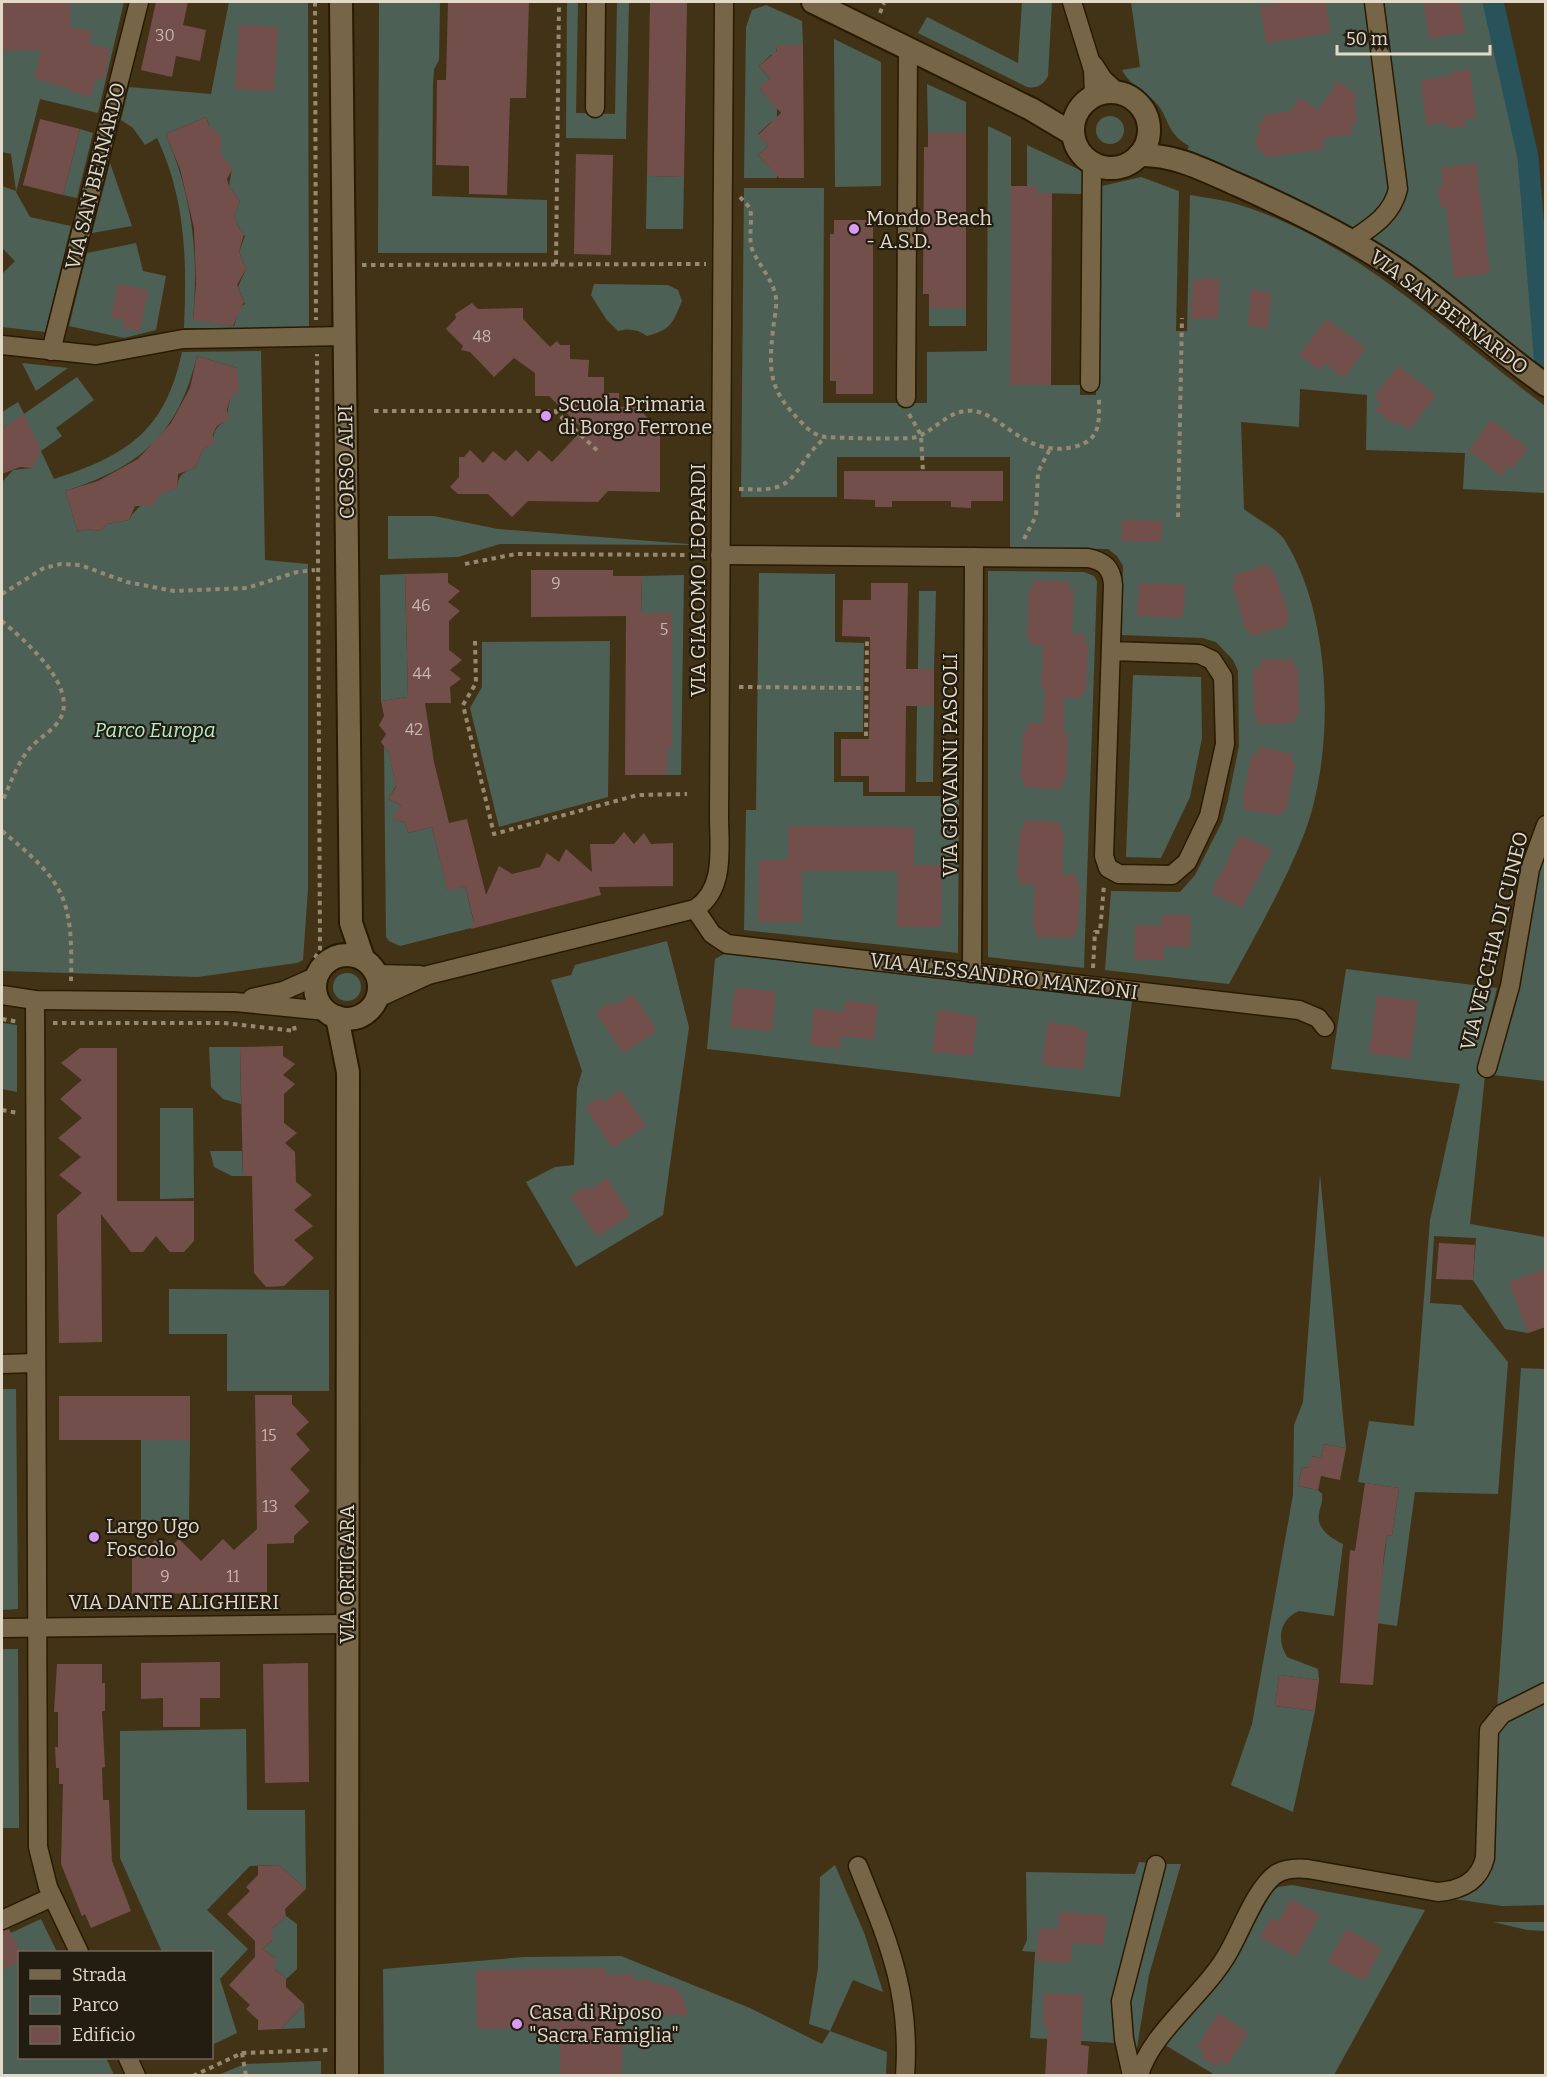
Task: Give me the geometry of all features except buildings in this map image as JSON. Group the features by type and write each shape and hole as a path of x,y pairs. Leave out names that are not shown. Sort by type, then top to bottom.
{"street":[{"name":"VIA SAN BERNARDO","path":"51,351 139,2"},
{"name":"CORSO ALPI","path":"320,965 345,940 351,923 341,2"},
{"path":"595,108 596,2"},
{"name":"VIA GIACOMO LEOPARDI","path":"699,906 715,885 718,866 724,2"},
{"path":"813,2 1031,109 1073,134 1079,151 1099,165 1093,192 1090,382"},
{"path":"1072,2 1094,78 1073,134"},
{"name":"VIA SAN BERNARDO","path":"1351,241 1382,219 1396,199 1398,189 1374,2"},
{"path":"906,398 908,47"},
{"path":"1031,109 1056,114 1118,93 1103,79 1090,58"},
{"name":"VIA SAN BERNARDO","path":"1118,93 1131,97 1141,106 1147,118 1149,131 1177,159"},
{"path":"1139,155 1145,148 1149,131"},
{"name":"VIA SAN BERNARDO","path":"1099,165 1130,163 1139,155 1177,159 1255,192 1351,241 1409,278 1545,385"},
{"path":"2,345 96,355 183,339 345,336"},
{"path":"720,555 1088,558 1105,564 1112,577 1110,651 1105,863 1113,872 1119,874 1164,877 1182,868 1209,816 1223,758 1225,730 1223,677 1212,660 1194,653 1110,651"},
{"name":"VIA GIOVANNI PASCOLI","path":"972,973 974,557"},
{"name":"VIA VECCHIA DI CUNEO","path":"1487,1068 1510,986 1530,869 1545,825"},
{"path":"378,998 428,975 699,906"},
{"name":"VIA ALESSANDRO MANZONI","path":"699,906 712,934 727,944 1299,1010 1318,1018 1325,1027"},
{"name":"CORSO ALPI","path":"351,923 370,966"},
{"path":"235,1002 284,990 320,965 342,955 370,966 428,975"},
{"path":"320,965 315,988 318,1001 331,1014"},
{"path":"2,995 35,1000 235,1002 292,1007 349,1019 361,1016 371,1009 378,998 380,986 370,966"},
{"path":"35,1000 38,1846 52,1897 78,1951"},
{"name":"VIA ORTIGARA","path":"331,1014 348,1072"},
{"name":"VIA ORTIGARA","path":"347,2076 348,1072 352,1044 361,1016"},
{"path":"2,1364 36,1363"},
{"name":"VIA DANTE ALIGHIERI","path":"2,1628 347,1624"},
{"path":"1139,2076 1150,2051 1218,1969 1261,1892 1276,1874 1287,1869 1308,1869 1438,1892 1457,1889 1472,1881 1485,1858 1489,1730 1502,1714 1545,1692"},
{"path":"1132,2076 1124,2039 1121,2001 1156,1865"},
{"path":"858,1866 899,1976 905,2011 905,2076"},
{"path":"2,1920 52,1897"},
{"path":"128,2059 136,2076"}],"path":[{"path":"315,2 320,965"},
{"path":"556,264 559,2"},
{"path":"344,265 722,264"},
{"path":"1178,518 1182,318"},
{"path":"906,398 909,415 921,435 923,472"},
{"path":"374,411 555,411 599,452"},
{"path":"735,489 766,489 784,484 791,479 814,446 827,437"},
{"path":"1014,558 1036,516 1037,477 1050,449"},
{"path":"465,564 516,554 720,555"},
{"path":"2,594 44,568 61,564 80,565 127,582 174,591 247,588 297,572 315,570"},
{"path":"2,621 40,657 50,670 62,695 63,707 58,722 26,754 2,802"},
{"path":"866,736 867,639"},
{"path":"475,641 476,683 463,705 494,834 638,795 687,794"},
{"path":"720,687 867,688"},
{"path":"2,831 37,861 57,883 63,896 71,934 71,981"},
{"path":"1092,986 1095,932 1100,932 1105,863"},
{"path":"2,1019 35,1023 223,1023 295,1031 292,1007"},
{"path":"193,2076 242,2053 329,2050"},
{"path":"242,2053 246,2076"}],"green space":[{"path":"2,2 124,2 98,113 40,99 16,192 30,217 71,226 45,332 2,327 2,274 15,261 2,248 2,186 16,191 11,154 2,152"},
{"path":"229,2 308,2 309,328 184,328 184,255 174,184 157,138 145,145 133,128 121,120 129,87 211,94","holes":["206,117 223,160 232,168 229,186 240,201 234,216 245,236 239,252 246,269 238,287 245,304 240,307 234,326 193,319 195,271 192,225 182,180 166,134"]},
{"path":"379,2 440,2 439,60 434,69 433,84 432,196 547,200 547,253 378,253"},
{"path":"567,2 578,2 576,113 615,114 617,2 629,2 626,139 566,138"},
{"path":"1022,2 1052,2 1048,76 1037,87 1027,87 918,33 927,17 1018,63"},
{"path":"1131,2 1367,2 1391,182 1386,203 1355,230 1187,151 1189,146 1175,134 1158,105 1132,83 1122,70 1140,67"},
{"path":"1382,2 1499,2 1534,161 1545,301 1545,372 1368,238 1394,217 1402,204 1407,188"},
{"path":"766,5 802,21 803,45 777,46 776,55 771,55 759,66 770,79 760,89 772,102 777,102 777,122 771,122 758,134 768,146 758,155 771,169 777,169 777,178 744,178 746,27 752,10"},
{"path":"834,39 881,62 881,186 835,187"},
{"path":"927,84 966,102 966,133 928,133"},
{"path":"1110,116 1120,120 1124,130 1120,140 1110,144 1100,140 1096,130 1100,120"},
{"path":"988,126 1011,137 1011,385 1080,385 1080,395 1096,395 1099,191 1102,186 1141,177 1179,191 1176,331 1187,331 1190,195 1224,201 1285,222 1364,267 1439,321 1545,406 1545,493 1463,489 1465,453 1366,450 1367,395 1300,389 1299,427 1241,422 1244,509 1284,539 1300,571 1312,606 1320,645 1324,686 1324,727 1321,766 1314,804 1303,837 1278,893 1229,984 1105,970 1111,891 1180,892 1195,875 1222,822 1239,746 1238,671 1233,660 1216,642 1202,638 1121,635 1123,566 1117,556 1108,549 1010,548 1010,457 837,457 837,497 741,497 744,188 824,188 823,403 927,403 927,352 987,351"},
{"path":"80,129 93,133 77,198 63,195"},
{"path":"1027,145 1082,171 1082,194 1037,193 1036,186 1027,186"},
{"path":"110,163 132,226 92,233"},
{"path":"647,176 684,177 683,229 646,229"},
{"path":"136,243 143,271 166,276 156,330 124,338 69,326 87,253"},
{"path":"594,284 668,285 678,290 682,301 673,320 662,331 647,336 633,330 618,331 606,319 591,295"},
{"path":"929,308 966,308 966,326 929,326"},
{"name":"Parco Europa","path":"261,351 265,560 308,564 308,889 303,960 297,963 198,977 2,971 2,482 13,470 32,468 33,462 24,415 2,429 2,412 18,402 24,414 77,377 94,400 56,428 62,436 41,451 54,479 103,460 123,449 139,436 154,421 165,402 175,379 182,352","holes":["197,356 237,368 228,419 216,429 213,444 203,449 195,468 180,477 177,488 149,499 132,514 129,520 107,524 100,531 87,529 78,532 65,491 115,471 152,444 167,427 179,407"]},
{"path":"22,363 68,368 36,391"},
{"path":"388,516 434,516 498,529 701,545 500,544 458,557 388,559"},
{"path":"988,571 1084,572 1094,576 1097,581 1084,968 988,957"},
{"path":"759,573 835,574 835,642 864,643 863,732 834,732 834,782 863,782 863,796 959,796 958,953 744,930 746,810 756,810"},
{"path":"405,574 408,697 381,701 380,575"},
{"path":"684,575 681,775 667,775 667,748 672,748 672,664 668,637 672,637 672,613 641,613 642,576"},
{"path":"919,591 936,591 934,669 918,669"},
{"path":"610,641 608,797 499,827 470,708 482,687 482,642"},
{"path":"1133,675 1201,677 1202,738 1190,797 1161,858 1126,857"},
{"path":"917,706 934,706 933,782 916,782"},
{"path":"384,746 389,753 396,786 388,799 401,805 393,818 405,823 408,833 432,827 448,890 465,886 475,927 400,946 386,937"},
{"path":"1545,846 1545,1081 1492,1075 1515,986 1536,879"},
{"path":"667,941 689,1027 663,1215 576,1267 526,1182 555,1167 574,1165 577,1088 582,1071 551,980 571,975 575,965"},
{"path":"726,953 1132,1001 1120,1097 707,1049 715,959"},
{"path":"1346,969 1497,988 1477,1073 1485,1075 1470,1224 1545,1237 1545,1327 1528,1333 1505,1329 1473,1280 1476,1238 1434,1236 1430,1303 1461,1305 1508,1362 1498,1494 1415,1492 1397,1626 1376,1623 1387,1535 1392,1536 1399,1488 1358,1482 1369,1421 1414,1426 1430,1220 1460,1084 1331,1069"},
{"path":"347,973 357,977 361,987 357,997 347,1001 337,997 333,987 337,977"},
{"path":"2,1023 17,1025 17,1092 2,1089"},
{"path":"209,1047 240,1047 241,1104 223,1099 211,1087"},
{"path":"160,1108 193,1108 194,1198 160,1199"},
{"path":"210,1151 242,1151 243,1176 232,1176 214,1167"},
{"path":"1320,1174 1346,1448 1324,1444 1321,1458 1312,1456 1309,1468 1302,1467 1298,1486 1318,1490 1322,1494 1319,1519 1322,1529 1343,1544 1334,1616 1299,1611 1288,1619 1282,1630 1282,1643 1287,1657 1318,1669 1319,1680 1279,1675 1275,1706 1315,1711 1293,1812 1231,1785 1252,1724 1293,1495 1294,1425 1303,1402"},
{"path":"169,1289 329,1290 329,1391 227,1391 227,1334 169,1334"},
{"path":"1521,1368 1545,1369 1545,1685 1497,1708"},
{"path":"2,1389 16,1389 18,1609 2,1610"},
{"path":"141,1440 190,1440 189,1521 141,1521"},
{"path":"2,1649 18,1649 19,1828 2,1828"},
{"path":"1545,1698 1545,1905 1502,1906 1454,1899 1477,1890 1489,1872 1495,1835 1496,1735 1504,1722"},
{"path":"246,1729 247,1810 305,1810 306,1889 279,1865 250,1866 207,1910 248,1949 220,1979 237,2033 213,2045 213,1951 162,1951 120,1858 120,1731"},
{"path":"1139,1862 1150,1863 1117,2043 1030,2038 1035,1952 1022,1951 1027,1940 1026,1872 1135,1874"},
{"path":"1164,1864 1181,1864 1149,1975 1135,2059 1129,2027 1130,1995"},
{"path":"835,1865 865,1935 883,1992 853,1980 830,2031 809,2024 818,1968 820,1877"},
{"path":"1292,1885 1425,1910 1334,2075 1215,2075 1165,2045 1220,1982 1272,1892 1278,1887"},
{"path":"286,1916 297,1924 297,1969 286,1979 275,1969 275,1958 263,1949 273,1939 273,1928"},
{"path":"41,1919 57,1951 18,1951 18,2059 106,2059 114,2075 2,2075 2,1937"},
{"path":"1493,1922 1545,1922 1545,1931 1527,1930"},
{"path":"621,1956 750,2008 822,2044 830,2031 887,2052 886,2075 384,2075 383,1969 524,1957"},
{"path":"304,2004 305,2028 281,2029"},
{"path":"321,2061 321,2075 218,2075 245,2064"}],"waterway":[{"path":"1493,2 1528,157 1545,365"}],"place":[{"name":"Mondo Beach - A.S.D.","path":"854,229"},
{"name":"Scuola Primaria di Borgo Ferrone","path":"546,416"},
{"name":"Largo Ugo Foscolo","path":"94,1537"},
{"name":"Casa di Riposo \"Sacra Famiglia\"","path":"517,2024"}]}
